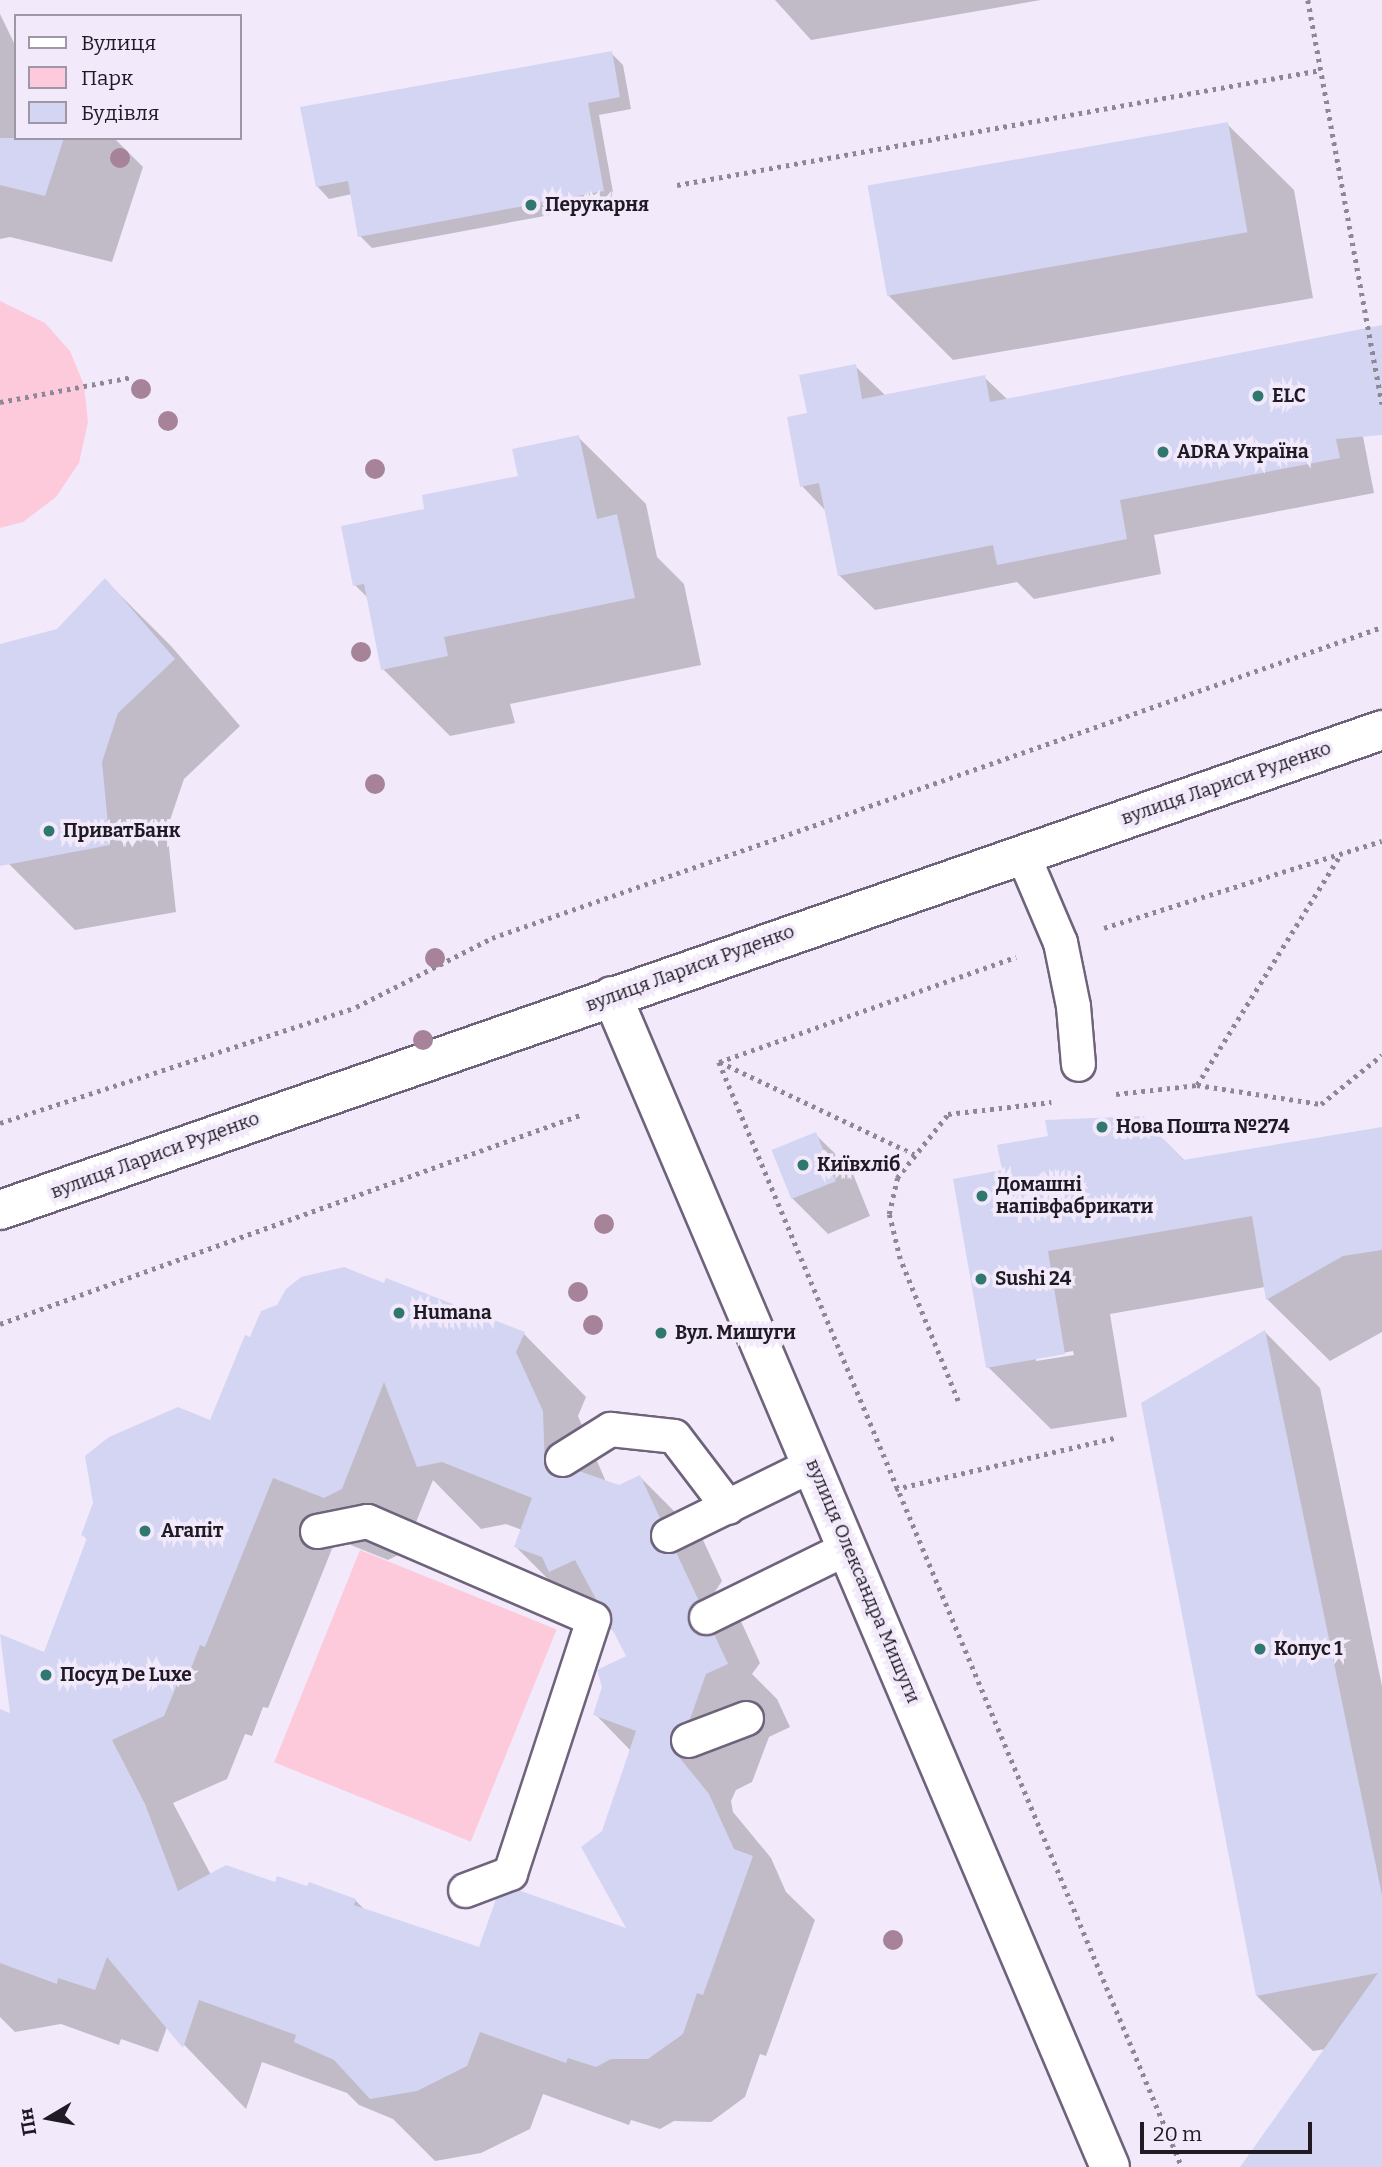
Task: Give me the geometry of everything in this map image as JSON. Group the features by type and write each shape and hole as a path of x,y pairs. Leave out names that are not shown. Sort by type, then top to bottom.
{"street":[{"name":"вулиця Лариси Руденко","path":"0,1210 1382,730"},
{"name":"вулиця Олександра Мишуги","path":"612,996 1110,2167"}],"lane":[{"path":"1022,853 1060,942 1073,1006 1078,1064"},
{"path":"562,1459 610,1429 674,1436 728,1507"},
{"path":"668,1535 813,1464"},
{"path":"317,1531 367,1521 593,1619 510,1873 465,1890"},
{"path":"706,1617 848,1547"},
{"path":"688,1740 747,1718"}],"path":[{"path":"1308,0 1382,404"},
{"path":"677,185 1321,71"},
{"path":"0,402 132,377"},
{"path":"0,1123 356,1007 492,938 1382,626"},
{"path":"1197,1085 1340,855"},
{"path":"1114,1094 1197,1085 1321,1104 1382,1055"},
{"path":"914,1154 719,1062 895,1489 1182,2167"},
{"path":"958,1401 900,1259 889,1214 897,1178 948,1114 1059,1101"},
{"path":"0,1324 580,1115"},
{"path":"895,1489 1115,1438"}],"green space":[{"path":"0,301 45,323 70,351 84,385 88,422 79,463 56,497 23,522 0,528"},
{"path":"360,1550 557,1629 471,1842 274,1762"}],"building":[{"path":"612,51 620,97 588,103 604,191 358,237 348,181 316,187 300,107"},
{"path":"1228,122 1247,232 887,296 868,186"},
{"path":"0,138 63,140 45,196 0,185"},
{"path":"1382,325 1382,435 1336,439 1340,458 1120,500 1127,539 997,565 993,545 838,576 819,483 800,487 787,417 807,413 799,375 856,364 862,399 985,375 990,402"},
{"path":"579,435 597,519 617,514 635,598 444,637 448,656 381,670 364,584 353,586 341,526 424,509 422,495 518,476 512,449"},
{"path":"105,578 175,659 118,713 102,762 110,845 0,866 0,644 57,629"},
{"path":"1143,1116 1183,1160 1382,1127 1382,1250 1343,1256 1266,1300 1252,1216 1048,1251 1065,1354 986,1368 953,1179 1002,1170 997,1145 1048,1136 1045,1120"},
{"name":"Київхліб","path":"816,1132 836,1181 791,1199 771,1150"},
{"path":"344,1267 384,1283 386,1278 525,1332 516,1352 543,1411 545,1469 562,1478 579,1471 619,1485 640,1475 660,1518 652,1525 650,1543 658,1551 676,1552 698,1599 690,1607 689,1625 696,1633 714,1634 728,1664 706,1674 690,1719 673,1728 670,1746 709,1794 734,1849 753,1856 703,1995 697,1993 683,2034 648,2059 611,2059 596,2067 568,2058 566,2063 480,2032 467,2066 417,2091 370,2099 334,2060 294,2042 296,2035 199,2000 183,2048 107,1957 95,1990 58,1978 57,1984 0,1963 0,1709 10,1713 0,1634 44,1652 87,1538 81,1535 93,1503 85,1456 109,1437 178,1407 210,1420 245,1335 250,1337 261,1311 277,1305 286,1289 301,1277","holes":["384,1382 417,1467 442,1462 532,1498 514,1547 542,1557 549,1572 575,1560 596,1599 612,1615 611,1627 626,1656 597,1670 602,1687 593,1715 636,1731 602,1831 581,1847 626,1928 518,1890 496,1899 479,1947 354,1905 356,1899 309,1882 307,1886 277,1876 275,1882 226,1865 178,1891 145,1804 112,1740 164,1716 182,1672 189,1674 200,1645 205,1647 273,1478 324,1498 342,1489"]},
{"name":"Копус 1","path":"1265,1330 1382,1895 1382,2167 1240,2167 1378,1973 1256,1996 1141,1403"}],"place":[{"name":"Перукарня","path":"531,205"},
{"name":"ELC","path":"1258,396"},
{"name":"ADRA Україна","path":"1163,452"},
{"name":"ПриватБанк","path":"49,831"},
{"name":"Нова Пошта №274","path":"1102,1127"},
{"name":"Київхліб","path":"803,1165"},
{"name":"Домашні напівфабрикати","path":"982,1196"},
{"name":"Sushi 24","path":"981,1279"},
{"name":"Humana","path":"399,1313"},
{"name":"Вул. Мишуги","path":"661,1333"},
{"name":"Агапіт","path":"145,1531"},
{"name":"Копус 1","path":"1260,1649"},
{"name":"Посуд De Luxe","path":"46,1675"}]}
